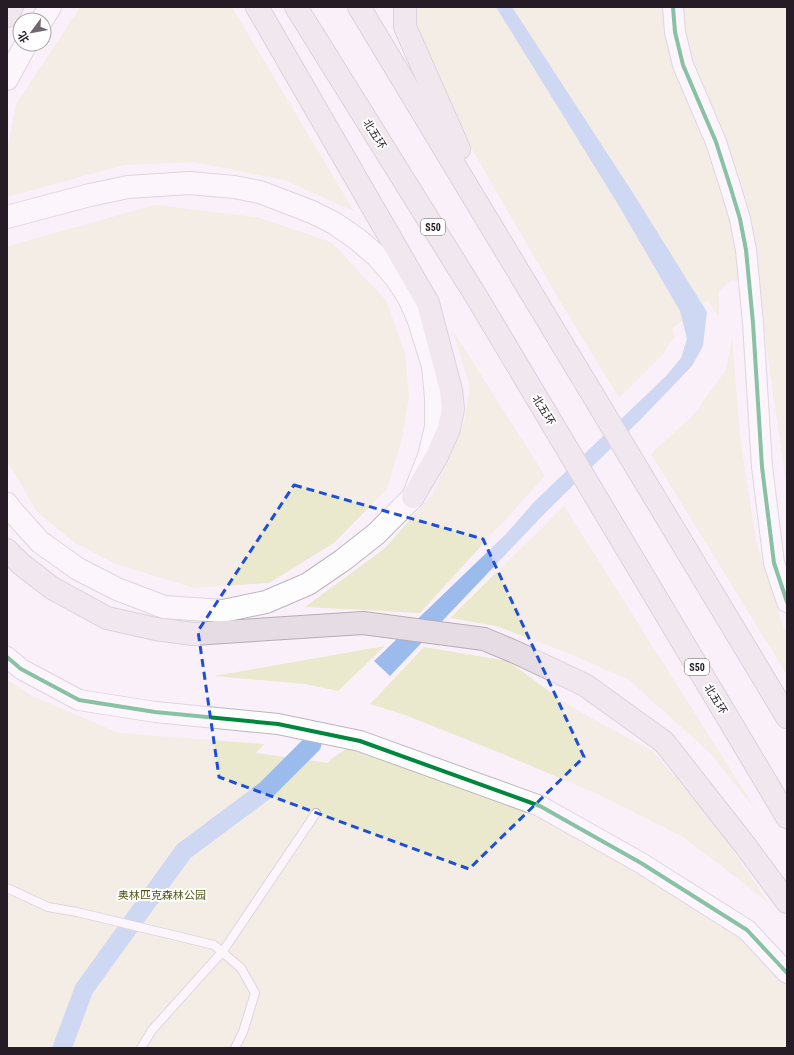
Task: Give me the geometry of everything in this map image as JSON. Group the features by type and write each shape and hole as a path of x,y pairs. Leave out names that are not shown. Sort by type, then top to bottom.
{"highway":[{"path":"7,16 12,7"},
{"path":"257,7 428,303 451,390 452,409 448,430 437,456 413,497"},
{"name":"北五环","path":"296,7 476,296 787,817"},
{"path":"359,7 787,717"},
{"path":"405,7 404,27 499,239"},
{"path":"7,550 21,564 52,588 107,618 156,629 193,634 363,623 404,630 484,639 515,652 585,685 664,742 744,844 787,902"}],"main road":[{"path":"7,79 22,52"},
{"path":"7,218 90,194 128,187 189,183 260,192 312,212 334,223 357,239 377,256 396,278 409,298 427,344 434,374 436,398 436,427 429,456 413,497 376,534 343,560 308,584 266,602 223,611 164,607 118,589 78,569 40,542 7,504"}],"street":[{"path":"673,7 675,32 683,65 716,142 732,189 746,250 753,323 762,467 774,563 787,602"},
{"path":"7,658 22,669 79,700 155,712 278,724 360,741 540,806 641,863 747,930 787,973"}],"lane":[{"path":"141,1048 152,1030 223,951 316,813"},
{"path":"7,888 48,906 214,945 223,951 242,968 255,993 243,1032 235,1048"}],"highlighted area":[{"path":"294,485 483,539 584,757 469,869 219,777 198,631"}],"green space":[{"path":"80,7 232,7 354,211 284,180 194,162 124,165 7,197 7,151 16,104 50,52 52,52 52,49"},
{"path":"400,7 787,7 787,490 767,351 760,283 731,281 719,291 719,317 708,300 672,329 675,336 663,354 619,398 564,308 456,122 436,70"},
{"path":"155,205 257,217 331,242 386,300 405,353 409,397 402,439 387,489 334,543 269,583 194,588 116,564 75,543 37,512 7,461 7,247"},
{"path":"452,329 545,476 420,613 305,607 384,549 431,496 464,423 470,387"},
{"path":"732,337 740,436 756,541 783,626 787,634 787,675 651,454 694,414 726,370"},
{"path":"564,506 756,810 710,753 629,680 573,655 496,626 450,618"},
{"path":"385,646 338,691 305,684 214,676"},
{"path":"424,647 508,661 568,705 654,752 714,823 768,902 683,837 604,797 503,754 405,715 370,704"},
{"name":"奥林匹克森林公园","path":"7,679 32,696 119,733 264,744 256,753 328,763 331,759 352,745 420,767 467,790 536,815 582,843 606,853 747,936 787,984 787,1048 7,1048"}],"water":[{"path":"496,7 512,7 633,193 707,312 703,346 692,366 642,418 545,513 390,676 374,661 506,534 534,502 666,376 681,358 687,339 680,311 616,201"}],"waterway":[{"path":"62,1048 84,989 184,851 266,790 312,744"}],"cycle path":[{"path":"673,7 675,32 683,65 716,142 740,219 746,250 753,323 762,467 774,563 787,602"},
{"path":"7,657 21,669 79,700 155,712 278,724 360,741 540,806 641,863 747,930 787,973"}]}
